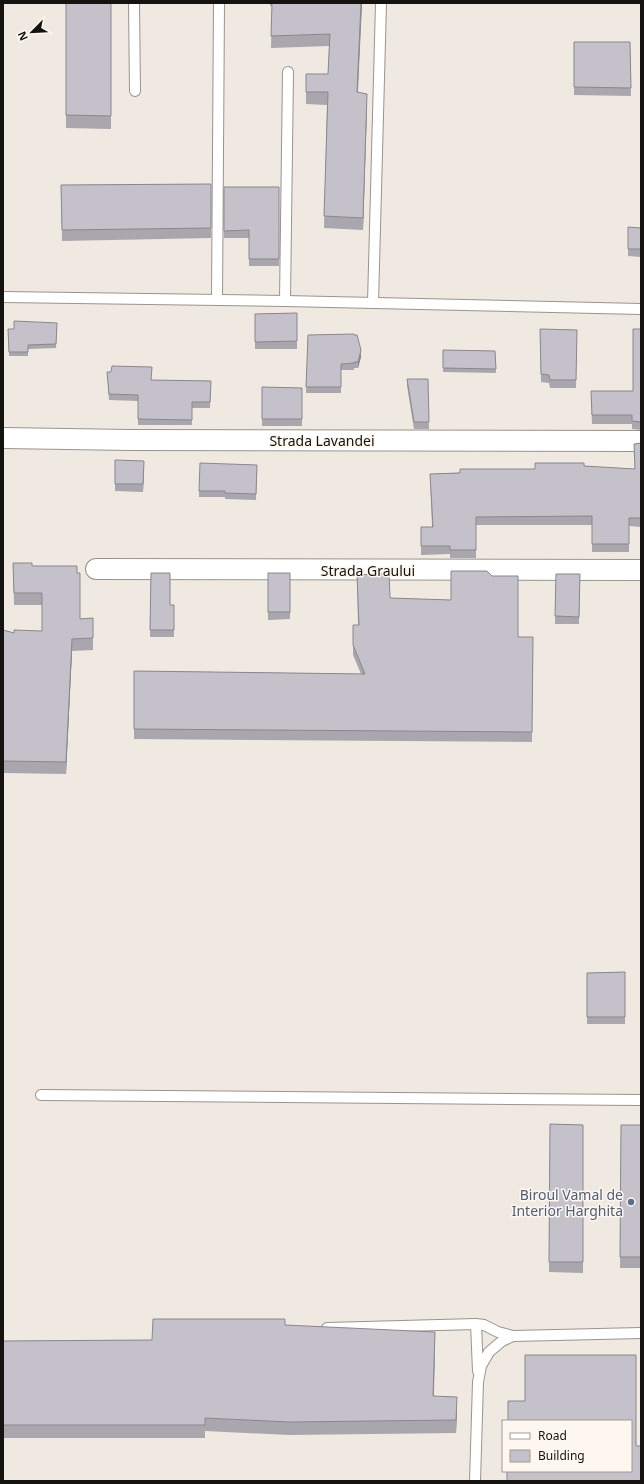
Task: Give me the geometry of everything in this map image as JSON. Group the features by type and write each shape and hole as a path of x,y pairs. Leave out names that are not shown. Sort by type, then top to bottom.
{"street":[{"name":"Strada Lavandei","path":"3,438 130,440 641,441"},
{"name":"Strada Graului","path":"96,569 641,570"}],"lane":[{"path":"134,3 135,91"},
{"path":"217,300 219,3"},
{"path":"373,303 381,3"},
{"path":"285,301 288,72"},
{"path":"3,297 285,301 641,310"},
{"path":"41,1095 641,1100"},
{"path":"475,1481 478,1382 476,1324"},
{"path":"319,1328 484,1324 498,1332 513,1336 641,1333"},
{"path":"478,1382 480,1366 489,1352 502,1341 513,1336"}],"building":[{"path":"66,3 111,3 111,116 66,115"},
{"path":"272,3 361,3 357,92 367,94 363,218 324,216 328,92 306,92 306,74 328,74 330,34 271,36"},
{"path":"574,42 630,42 631,88 574,87"},
{"path":"211,184 211,228 62,230 61,185"},
{"path":"224,187 279,187 279,259 249,259 249,230 224,231"},
{"path":"628,227 641,228 641,249 628,249"},
{"path":"297,313 297,341 255,342 255,314"},
{"path":"14,321 57,323 56,344 28,345 28,352 9,352 8,329 14,329"},
{"path":"540,329 577,330 576,380 550,380 549,375 541,374"},
{"path":"633,329 641,329 641,422 632,421 632,415 592,415 591,391 633,391"},
{"path":"308,335 357,335 361,350 358,362 341,364 341,387 306,387"},
{"path":"443,350 495,351 496,369 443,368"},
{"path":"112,366 152,367 151,380 211,381 210,402 192,402 192,420 138,419 138,395 109,394 107,372 111,372"},
{"path":"407,379 428,379 429,422 414,422"},
{"path":"262,387 302,388 302,419 262,419"},
{"path":"641,443 641,518 629,518 629,544 592,544 592,516 476,517 476,550 450,550 450,546 421,546 421,527 433,527 430,474 460,473 460,469 535,469 535,463 584,463 584,466 635,469 634,444"},
{"path":"115,460 144,461 143,484 115,484"},
{"path":"200,463 257,465 256,494 225,493 225,491 199,491"},
{"path":"13,563 32,563 32,566 77,566 77,573 80,573 80,619 93,618 93,638 72,639 66,762 3,761 3,630 14,633 14,630 42,631 42,593 14,593"},
{"path":"451,571 487,571 492,576 518,576 518,637 533,637 532,732 134,729 134,671 365,674 353,645 353,625 359,625 357,575 389,573 390,598 451,600"},
{"path":"151,573 170,573 170,605 174,605 174,630 150,630"},
{"path":"268,573 290,573 290,612 268,612"},
{"path":"556,574 580,574 579,617 555,616"},
{"path":"625,972 625,1017 587,1017 587,973"},
{"path":"550,1124 583,1125 583,1262 549,1262"},
{"name":"Biroul Vamal de Interior Harghita","path":"621,1125 641,1125 641,1257 620,1257"},
{"path":"153,1319 285,1319 285,1325 435,1332 433,1396 457,1397 456,1420 289,1422 205,1418 205,1425 3,1425 3,1341 152,1340"},
{"path":"525,1355 636,1355 636,1446 641,1446 641,1481 507,1481 507,1472 632,1472 632,1420 508,1420 508,1401 525,1401"}],"place":[{"name":"Biroul Vamal de Interior Harghita","path":"631,1202"}]}
